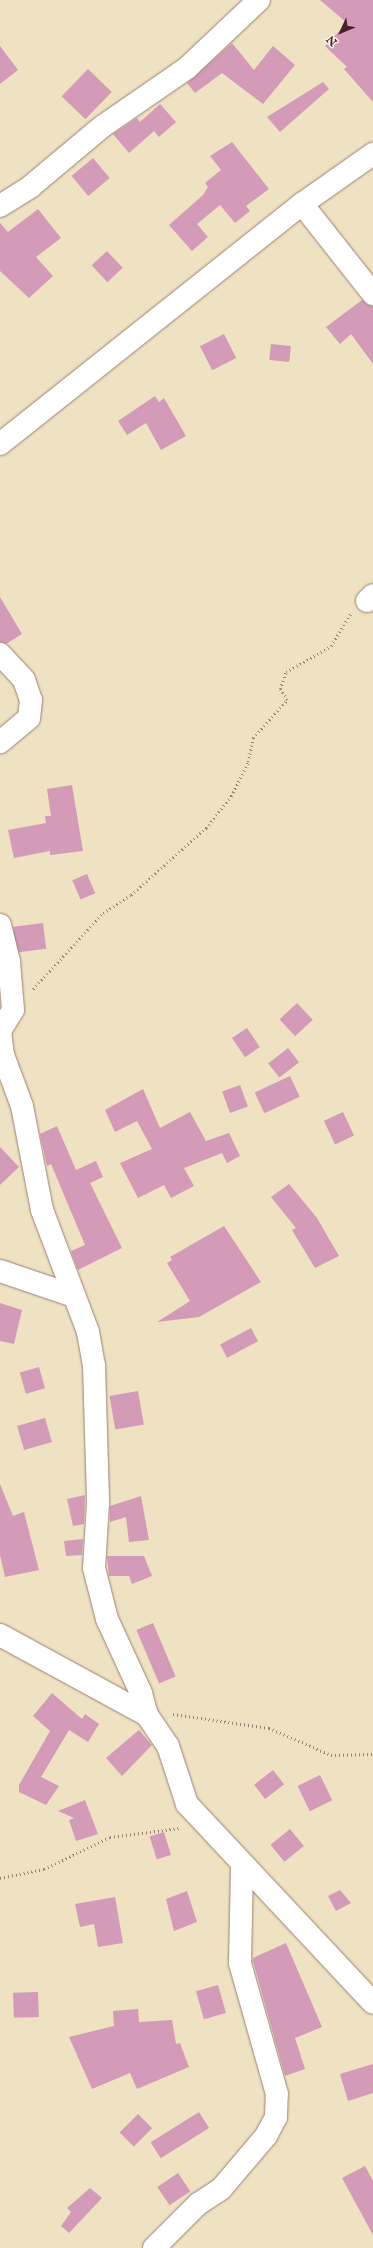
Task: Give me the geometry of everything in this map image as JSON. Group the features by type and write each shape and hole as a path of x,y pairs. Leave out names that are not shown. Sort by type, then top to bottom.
{"street":[{"path":"0,206 30,187 103,126 186,68 259,0"},
{"path":"0,444 302,204 373,154"},
{"path":"302,204 373,294"},
{"path":"0,654 24,680 31,700 29,718 0,742"},
{"path":"0,925 9,962 13,1010 0,1031 2,1057 22,1106 42,1210 88,1332 94,1365 98,1503 94,1568 107,1619 141,1693 146,1715 168,1746 187,1804 242,1865 373,2003"},
{"path":"0,1272 74,1296"},
{"path":"0,1635 146,1715"},
{"path":"154,2248 198,2204 222,2189 266,2136 276,2117 277,2094 240,1963 242,1865"}],"path":[{"path":"13,1010 103,913 131,895 206,828 230,796 248,762 253,738 287,700 280,689 286,672 331,646 344,620 370,598"},
{"path":"146,1715 159,1711 207,1722 269,1728 331,1755 373,1754"},
{"path":"0,1878 44,1869 110,1837 156,1829 210,1828"}],"building":[{"path":"320,0 373,0 373,102 344,69 347,67 325,46 347,23"},
{"path":"232,43 254,70 273,46 295,65 263,104 222,73 195,93 187,83"},
{"path":"0,46 18,70 0,84"},
{"path":"88,69 112,92 85,119 62,96"},
{"path":"323,82 329,89 280,132 267,117"},
{"path":"160,104 176,122 159,137 154,131 129,153 113,134 137,118 140,122"},
{"path":"232,142 269,189 246,206 250,211 235,223 220,205 197,224 208,237 192,251 169,225 203,195 208,187 205,183 221,170 210,156"},
{"path":"93,158 110,178 88,196 72,176"},
{"path":"38,209 61,238 36,257 53,276 29,298 0,271 0,223 8,232"},
{"path":"107,251 123,268 107,282 92,265"},
{"path":"362,300 373,306 373,364 351,334 340,344 326,327"},
{"path":"224,334 236,358 212,370 200,346"},
{"path":"271,344 291,346 289,362 269,360"},
{"path":"155,396 159,402 164,398 186,436 161,450 146,423 127,435 118,421"},
{"path":"0,597 22,634 6,644 0,642"},
{"path":"72,785 83,851 50,855 50,851 14,858 8,830 46,823 45,816 51,816 47,789"},
{"path":"87,874 95,893 80,900 72,880"},
{"path":"43,923 46,949 16,952 13,927"},
{"path":"297,1003 313,1020 295,1036 279,1019"},
{"path":"247,1028 260,1047 245,1057 232,1038"},
{"path":"288,1048 299,1062 279,1078 268,1063"},
{"path":"290,1076 300,1097 264,1113 255,1092"},
{"path":"240,1085 248,1107 230,1113 222,1091"},
{"path":"143,1089 160,1128 190,1112 206,1141 229,1133 240,1156 227,1163 222,1153 184,1168 194,1186 171,1198 164,1185 138,1198 120,1163 152,1149 137,1121 115,1132 105,1110"},
{"path":"343,1112 354,1136 335,1144 324,1121"},
{"path":"57,1126 76,1170 96,1161 103,1177 90,1183 122,1248 78,1270 71,1251 85,1245 51,1164 47,1166 40,1134"},
{"path":"0,1147 19,1167 0,1185"},
{"path":"289,1184 317,1218 339,1256 315,1268 292,1230 296,1228 271,1197"},
{"path":"224,1226 261,1282 199,1317 157,1322 190,1301 167,1263 172,1260 170,1257"},
{"path":"0,1303 22,1310 14,1344 0,1341"},
{"path":"251,1328 258,1341 227,1358 220,1344"},
{"path":"39,1367 45,1388 26,1394 20,1373"},
{"path":"138,1391 144,1424 115,1430 109,1396"},
{"path":"45,1418 52,1442 24,1450 17,1426"},
{"path":"0,1484 13,1516 24,1512 39,1570 5,1577 0,1555"},
{"path":"85,1495 84,1524 73,1526 67,1499"},
{"path":"141,1496 149,1540 129,1542 126,1517 110,1522 110,1506"},
{"path":"83,1539 82,1555 66,1556 64,1541"},
{"path":"107,1556 144,1556 152,1576 132,1584 129,1576 109,1576"},
{"path":"153,1623 176,1676 159,1683 136,1630"},
{"path":"52,1693 82,1719 85,1714 99,1724 88,1742 69,1730 41,1777 59,1786 46,1805 19,1792 19,1785 50,1731 33,1716"},
{"path":"139,1730 152,1745 122,1776 106,1758"},
{"path":"273,1770 284,1784 265,1799 254,1785"},
{"path":"320,1775 332,1800 310,1811 298,1786"},
{"path":"85,1800 98,1834 76,1841 69,1820 74,1818 58,1811"},
{"path":"290,1829 304,1846 284,1862 271,1845"},
{"path":"164,1832 171,1855 157,1859 150,1836"},
{"path":"340,1890 351,1903 336,1911 328,1896"},
{"path":"187,1891 197,1922 174,1931 166,1899"},
{"path":"115,1897 123,1943 98,1947 94,1924 80,1927 75,1904"},
{"path":"286,1943 322,2027 295,2038 305,2069 285,2076 253,1958"},
{"path":"218,1985 226,2013 204,2019 196,1991"},
{"path":"38,1992 39,2017 14,2018 13,1993"},
{"path":"138,2009 139,2022 172,2020 176,2044 180,2043 189,2067 137,2089 130,2073 92,2089 69,2037 114,2026 113,2011"},
{"path":"373,2064 373,2093 348,2101 340,2074"},
{"path":"199,2112 209,2128 161,2158 151,2142"},
{"path":"138,2114 152,2128 134,2147 120,2132"},
{"path":"365,2166 373,2181 373,2235 342,2178"},
{"path":"178,2173 190,2191 170,2205 157,2187"},
{"path":"90,2188 102,2198 69,2233 61,2226 71,2212 67,2208"}]}
